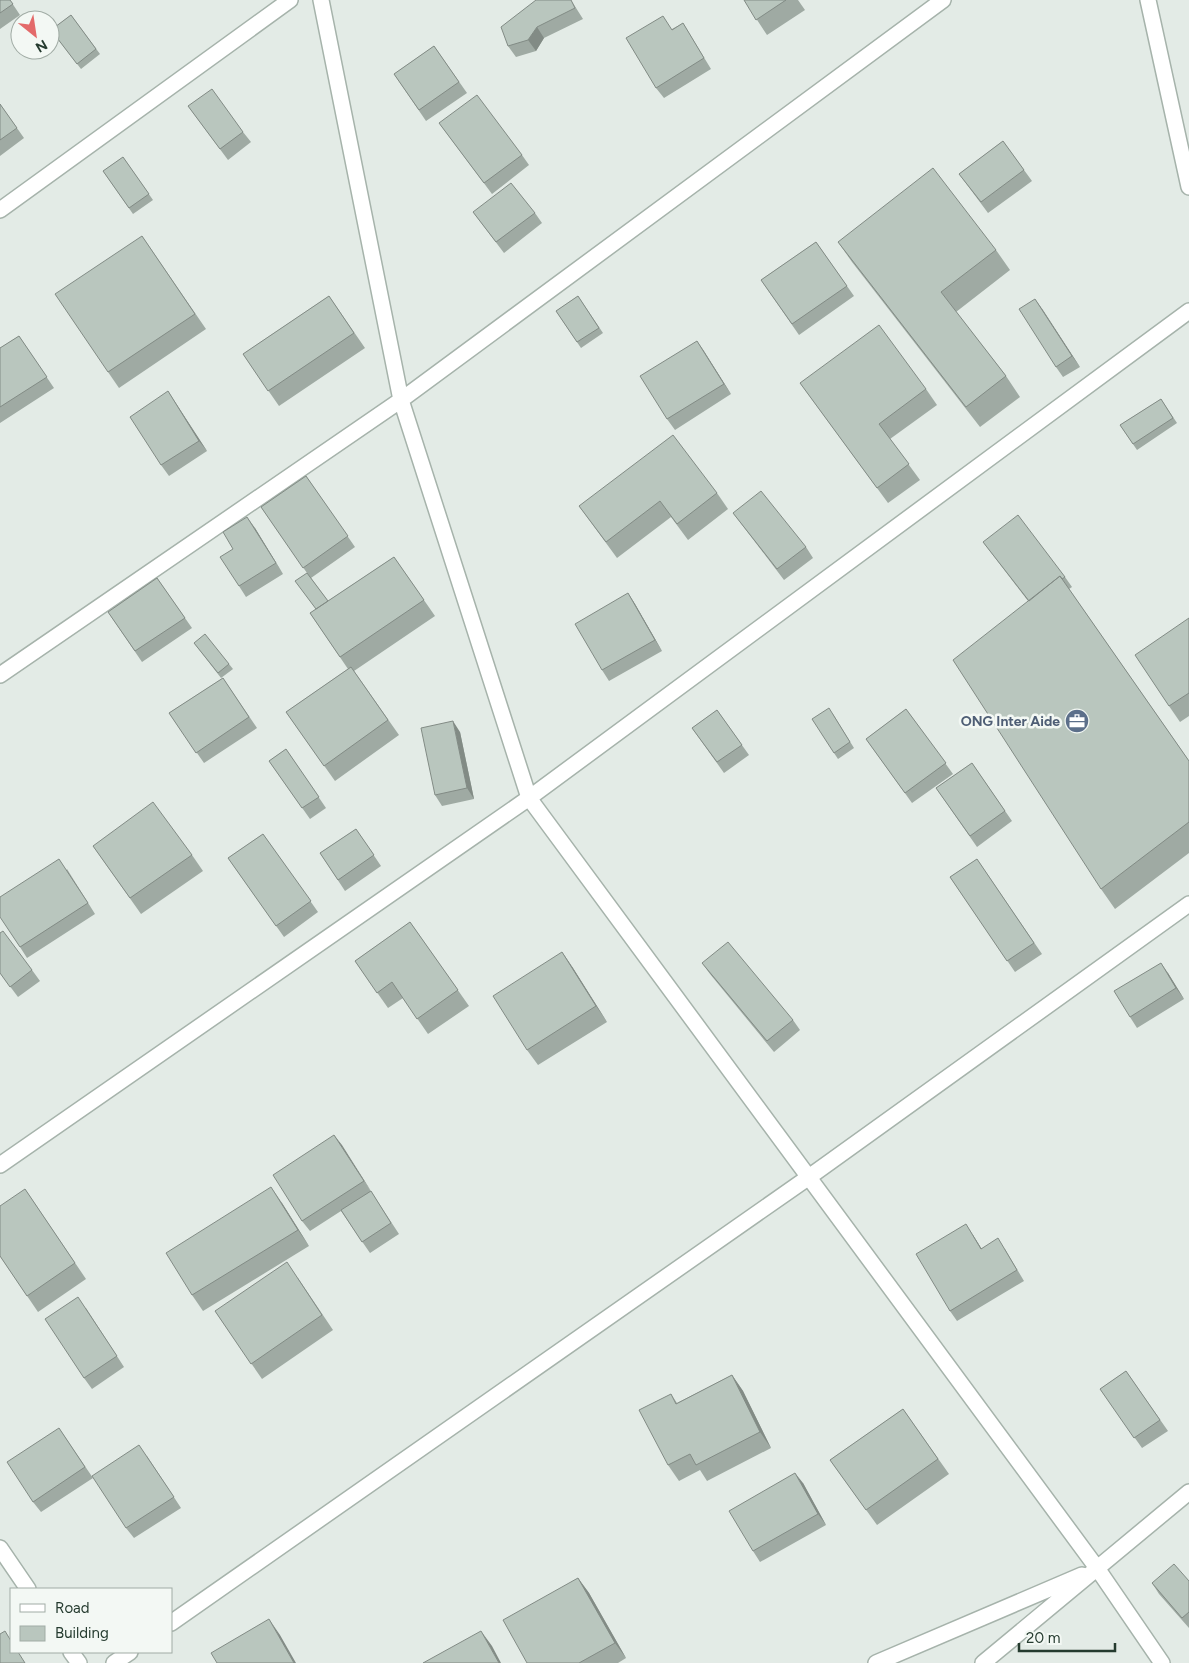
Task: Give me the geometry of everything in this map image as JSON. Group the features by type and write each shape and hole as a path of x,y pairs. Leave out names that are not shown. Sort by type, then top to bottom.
{"street":[{"path":"0,210 290,0"},
{"path":"321,0 401,400 529,798 1097,1568 1162,1663"},
{"path":"0,675 401,400 943,0"},
{"path":"1148,0 1189,187"},
{"path":"0,1165 529,798 1189,311"},
{"path":"172,1622 809,1177 1189,904"},
{"path":"984,1663 1189,1492"},
{"path":"0,1548 27,1588"},
{"path":"876,1663 1097,1568"},
{"path":"114,1663 129,1653"}],"building":[{"path":"0,0 10,0 13,4 0,13"},
{"path":"536,0 571,0 575,8 537,27 528,40 508,46 501,27"},
{"path":"744,0 786,0 756,20"},
{"path":"71,15 96,49 77,64 60,42 60,23"},
{"path":"663,16 672,30 683,23 704,58 656,88 626,38"},
{"path":"434,46 459,82 419,110 394,74"},
{"path":"212,89 243,132 220,149 188,106"},
{"path":"477,95 522,155 484,183 439,123"},
{"path":"0,104 17,128 0,140"},
{"path":"1003,141 1024,170 981,202 959,174"},
{"path":"123,157 149,194 129,208 103,171"},
{"path":"933,168 996,250 941,292 1006,376 966,407 838,242"},
{"path":"511,183 535,213 496,242 473,212"},
{"path":"142,236 195,314 108,372 55,294"},
{"path":"816,242 847,286 792,324 761,280"},
{"path":"329,296 354,333 268,391 243,354"},
{"path":"578,296 599,328 577,342 556,311"},
{"path":"1035,299 1072,356 1056,367 1019,309"},
{"path":"879,325 926,389 879,424 909,464 877,488 800,383"},
{"path":"19,336 47,377 0,407 0,348"},
{"path":"697,341 724,384 667,419 640,376"},
{"path":"168,391 199,441 161,465 130,417"},
{"path":"1161,399 1173,418 1133,444 1120,425"},
{"path":"673,435 717,493 677,524 660,501 606,542 579,506"},
{"path":"306,476 348,536 303,568 261,507"},
{"path":"761,491 806,547 777,569 733,513"},
{"path":"1018,515 1065,577 1062,579 1060,576 1029,601 983,542"},
{"path":"247,517 276,563 239,586 220,557 233,549 223,532"},
{"path":"394,557 424,600 340,657 310,613"},
{"path":"307,573 328,601 316,609 295,581"},
{"name":"ONG Inter Aide","path":"1060,576 1189,761 1189,822 1101,889 953,660"},
{"path":"157,578 185,618 135,651 108,612"},
{"path":"628,593 655,640 602,670 575,624"},
{"path":"1189,618 1189,693 1169,706 1135,655"},
{"path":"205,634 229,664 218,673 194,643"},
{"path":"351,667 388,720 324,766 286,712"},
{"path":"223,678 249,717 196,753 169,713"},
{"path":"829,708 850,742 834,753 812,719"},
{"path":"906,709 946,763 905,793 866,739"},
{"path":"717,710 742,745 717,762 692,728"},
{"path":"453,721 467,788 435,795 421,728"},
{"path":"286,749 319,797 302,808 269,761"},
{"path":"972,763 1005,811 970,836 936,788"},
{"path":"153,802 192,855 130,898 93,846"},
{"path":"356,829 374,855 338,880 320,853"},
{"path":"263,834 311,901 276,926 228,858"},
{"path":"59,859 88,903 20,947 0,917 0,897"},
{"path":"977,859 1034,943 1007,961 950,877"},
{"path":"410,922 458,990 417,1019 392,982 377,993 355,961"},
{"path":"3,931 32,970 10,987 0,973 0,933"},
{"path":"728,942 793,1020 767,1041 702,963"},
{"path":"562,952 596,1006 527,1050 493,996"},
{"path":"1161,963 1176,988 1130,1017 1114,991"},
{"path":"334,1135 364,1181 302,1221 273,1175"},
{"path":"271,1187 298,1230 192,1295 166,1253"},
{"path":"25,1189 75,1263 27,1296 0,1256 0,1206"},
{"path":"371,1191 391,1223 362,1242 341,1210"},
{"path":"966,1224 981,1249 998,1238 1017,1270 950,1311 916,1254"},
{"path":"287,1262 322,1315 251,1364 215,1311"},
{"path":"78,1297 117,1356 84,1378 45,1319"},
{"path":"1126,1371 1160,1420 1134,1438 1100,1389"},
{"path":"732,1375 760,1432 696,1465 690,1454 668,1465 639,1410 671,1394 676,1404"},
{"path":"903,1409 938,1459 866,1510 830,1460"},
{"path":"59,1428 85,1467 33,1502 7,1462"},
{"path":"139,1445 174,1497 126,1528 92,1476"},
{"path":"795,1473 818,1514 753,1551 729,1511"},
{"path":"1174,1564 1189,1581 1189,1612 1182,1618 1152,1583"},
{"path":"578,1578 615,1643 579,1663 527,1663 503,1620"},
{"path":"269,1619 294,1663 217,1663 211,1653"},
{"path":"5,1631 10,1639 10,1653 19,1653 25,1663 0,1663 0,1634"},
{"path":"481,1631 499,1663 423,1663"}],"place":[{"name":"ONG Inter Aide","path":"1077,721"}]}
